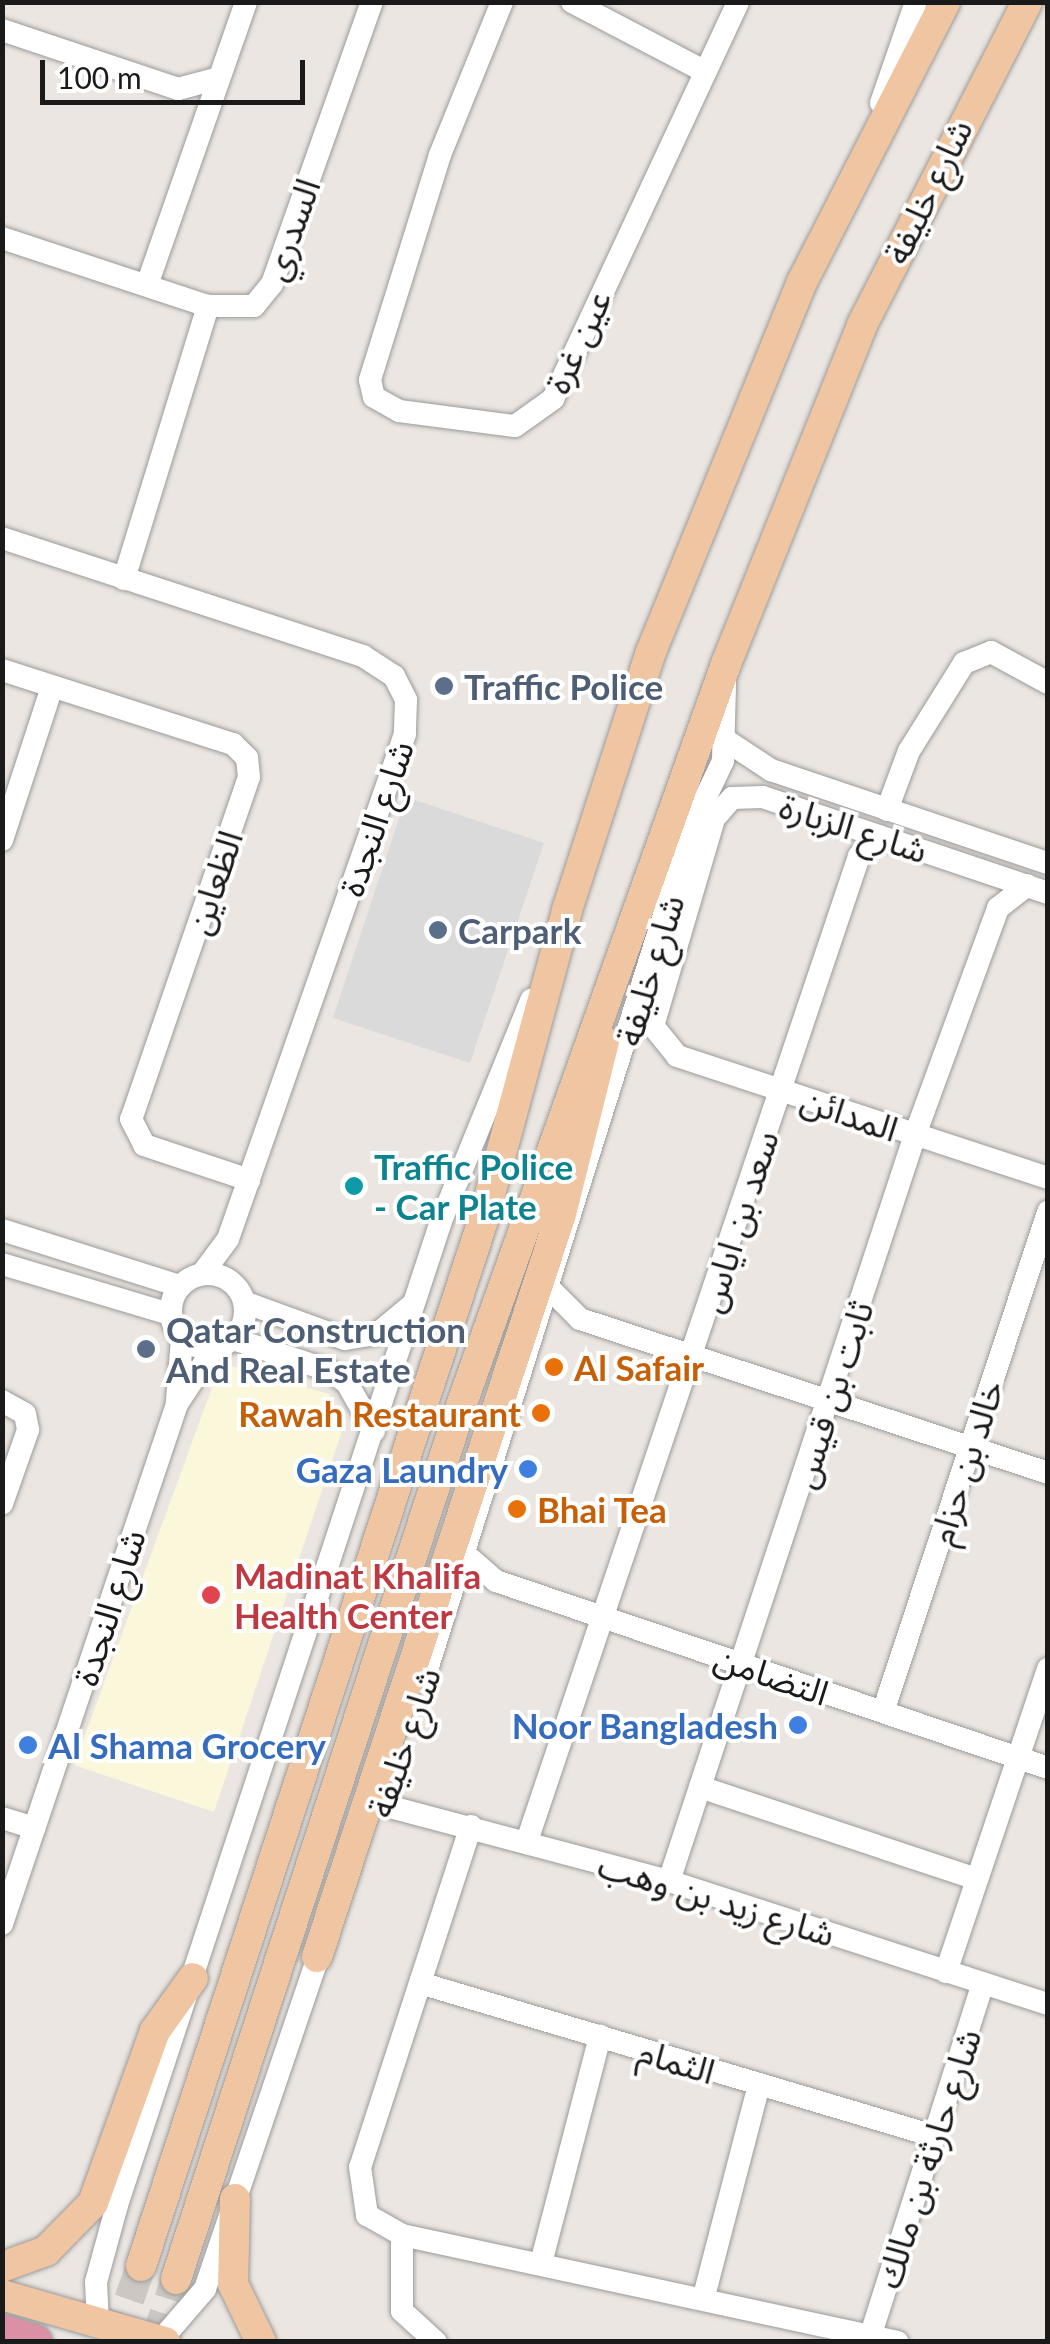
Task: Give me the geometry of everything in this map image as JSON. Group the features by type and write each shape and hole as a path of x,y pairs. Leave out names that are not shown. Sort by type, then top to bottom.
{"highway":[{"path":"2,2332 41,2325"}],"main road":[{"name":"شارع خليفة","path":"141,2266 483,1220 567,910 725,458 866,146 945,2"},
{"name":"شارع خليفة","path":"176,2279 462,1403 726,664 862,325 1027,2"},
{"path":"317,1957 561,1214 598,1087 614,979"},
{"path":"2,2267 46,2251 93,2202 155,2031 193,1978"},
{"path":"234,2199 233,2284 261,2342"},
{"path":"2,2295 41,2325 52,2342"},
{"path":"41,2325 93,2336 161,2341"}],"street":[{"path":"146,285 246,2"},
{"name":"السدري","path":"208,306 241,311 272,284 372,2"},
{"name":"عين غرة","path":"502,2 440,154 370,380 374,397 399,412 515,426 536,419 700,69 738,2"},
{"path":"572,2 700,69"},
{"name":"شارع خليفة","path":"866,146 916,2"},
{"path":"2,30 178,89 204,119"},
{"path":"178,89 219,78"},
{"path":"2,238 208,306 124,580"},
{"name":"شارع النجدة","path":"2,538 363,656 394,676 406,700 405,734 228,1240 202,1274"},
{"path":"887,810 909,751 964,663 991,652 1048,683"},
{"name":"شارع خليفة","path":"161,2341 205,2288 317,1957 383,1805 540,1331 692,826 715,782 727,742 726,664"},
{"name":"الظعاين","path":"2,670 233,744 247,758 249,777 130,1119 144,1145 249,1180"},
{"path":"2,840 52,687"},
{"name":"شارع الزبارة","path":"727,742 771,770 1048,863"},
{"name":"شارع الزبارة","path":"715,782 771,770"},
{"name":"شارع الزبارة","path":"658,1039 654,1011 722,808 763,797 1037,889"},
{"name":"سعد بن اياس","path":"527,1840 859,856 879,836"},
{"path":"984,870 998,908 1037,889"},
{"name":"ثابت بن قيس","path":"669,1881 915,1135 998,908"},
{"name":"شارع خليفة","path":"93,2336 101,2255 414,1303 567,910"},
{"name":"المدائن","path":"658,1039 677,1056 1048,1178"},
{"name":"خالد بن حزام","path":"882,1712 1048,1212"},
{"path":"2,1230 180,1286"},
{"name":"شارع النجدة","path":"228,1240 239,1293"},
{"path":"5,1266 170,1314"},
{"path":"374,1431 347,1383 328,1370 224,1344 182,1339 170,1314 180,1286 202,1274 345,1339 377,1334 414,1303"},
{"path":"552,1292 580,1318 1048,1473"},
{"path":"224,1344 239,1293"},
{"path":"540,1331 580,1318"},
{"name":"شارع النجدة","path":"2,1924 177,1404 182,1339"},
{"name":"شارع النجدة","path":"177,1404 224,1344"},
{"path":"2,1400 25,1414 28,1430 2,1504"},
{"name":"التضامن","path":"466,1554 496,1582 1048,1768"},
{"path":"453,1594 496,1582"},
{"name":"شارع حارثة بن مالك","path":"946,1972 1048,1669"},
{"path":"700,1787 977,1879"},
{"name":"شارع زيد بن وهب","path":"383,1805 527,1840 669,1881 1048,2004"},
{"path":"2,1818 34,1828"},
{"path":"471,1826 360,2168 367,2214 402,2235 704,2296 898,2342"},
{"name":"شارع حارثة بن مالك","path":"871,2334 983,1982"},
{"name":"الثمام","path":"420,1983 934,2136"},
{"path":"541,2264 600,2036"},
{"path":"704,2296 759,2086"},
{"path":"402,2235 402,2311 436,2342"}],"shaded area":[{"name":"Carpark","path":"406,797 544,843 470,1063 333,1018"},
{"name":"Madinat Khalifa Health Center","path":"221,1363 329,1394 344,1425 214,1812 74,1765"}],"tunnel":[{"path":"114,2342 141,2266"},
{"path":"155,2342 176,2279"}],"place":[{"name":"Traffic Police","path":"444,686"},
{"name":"Carpark","path":"438,930"},
{"name":"Traffic Police - Car Plate","path":"354,1186"},
{"name":"Qatar Construction And Real Estate","path":"146,1349"},
{"name":"Al Safair","path":"554,1367"},
{"name":"Rawah Restaurant","path":"541,1413"},
{"name":"Gaza Laundry","path":"528,1469"},
{"name":"Bhai Tea","path":"517,1509"},
{"name":"Madinat Khalifa Health Center","path":"211,1595"},
{"name":"Noor Bangladesh","path":"798,1725"},
{"name":"Al Shama Grocery","path":"28,1745"}]}
